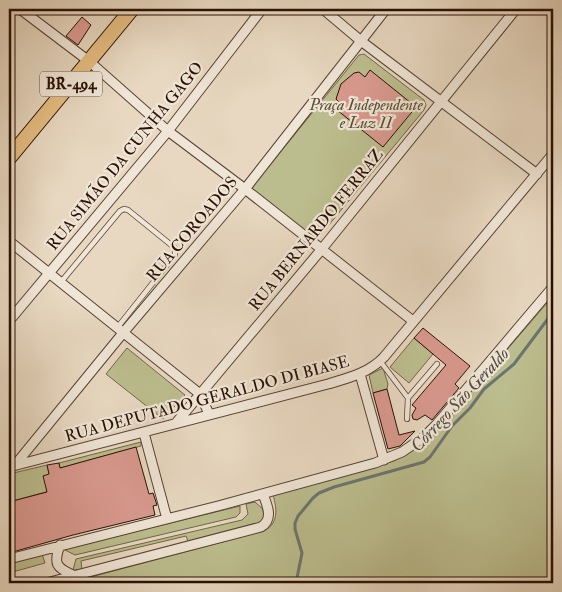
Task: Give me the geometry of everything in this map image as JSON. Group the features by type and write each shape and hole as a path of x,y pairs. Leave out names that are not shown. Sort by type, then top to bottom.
{"main road":[{"name":"BR-494","path":"9,158 132,9"}],"street":[{"path":"20,9 90,62 168,131 413,321"},
{"name":"RUA SIMÃO DA CUNHA GAGO","path":"9,321 168,131 262,9"},
{"path":"323,9 361,41 537,174"},
{"name":"RUA COROADOS","path":"12,466 120,330 245,189 386,9"},
{"name":"RUA BERNARDO FERRAZ","path":"176,423 321,250 516,9"},
{"name":"RUA DEPUTADO GERALDO DI BIASE","path":"12,466 144,433 360,374 380,361 553,154"},
{"path":"9,241 200,394 209,414"},
{"path":"9,559 263,494 384,460 408,448 436,425 553,287"},
{"path":"360,374 384,460"},
{"path":"144,433 167,519"},
{"path":"46,583 261,527 267,522 269,516 263,494"},
{"path":"60,545 55,558 57,565 75,576"}],"lane":[{"path":"60,283 120,211 128,210 175,248 176,251 120,330"},
{"path":"380,361 408,398"},
{"path":"407,419 408,398 437,364"}],"green space":[{"name":"Praça Independente e Luz II","path":"364,54 424,100 426,105 424,110 318,238 312,239 251,191 253,186 359,55"},
{"path":"553,296 553,583 68,583 264,531 272,524 276,515 273,495 394,461 419,447 445,422"},
{"path":"414,338 433,354 409,383 390,367"},
{"path":"127,348 185,395 163,419 106,374"},
{"path":"383,368 388,384 387,389 373,393 369,375"},
{"path":"141,442 141,446 60,468 59,463"},
{"path":"47,465 53,490 9,502 9,474"},
{"path":"255,502 263,509 264,518 261,523 189,544 186,536 81,561 82,570 73,570 76,559 242,520 248,514 246,504"},
{"path":"240,506 240,513 236,517 75,555 63,549"},
{"path":"42,554 45,563 9,573 9,563"}],"building":[{"path":"82,17 91,25 78,45 66,36"},
{"path":"370,70 416,107 383,147 337,110 342,105 336,99 341,84 354,73 359,72 365,77"},
{"path":"423,328 470,366 455,384 459,388 432,420 425,415 417,420 413,419 412,415 416,408 412,405 446,365 414,338"},
{"path":"387,389 399,435 415,431 400,446 388,449 373,393"},
{"path":"136,447 149,494 153,493 157,505 153,506 155,515 9,553 9,502 47,492 43,476 49,474 47,465 59,463 60,468"}],"waterway":[{"name":"Córrego São Geraldo","path":"296,583 302,553 295,523 298,516 313,498 319,493 334,487 424,462 484,389 514,364 553,312"}]}
